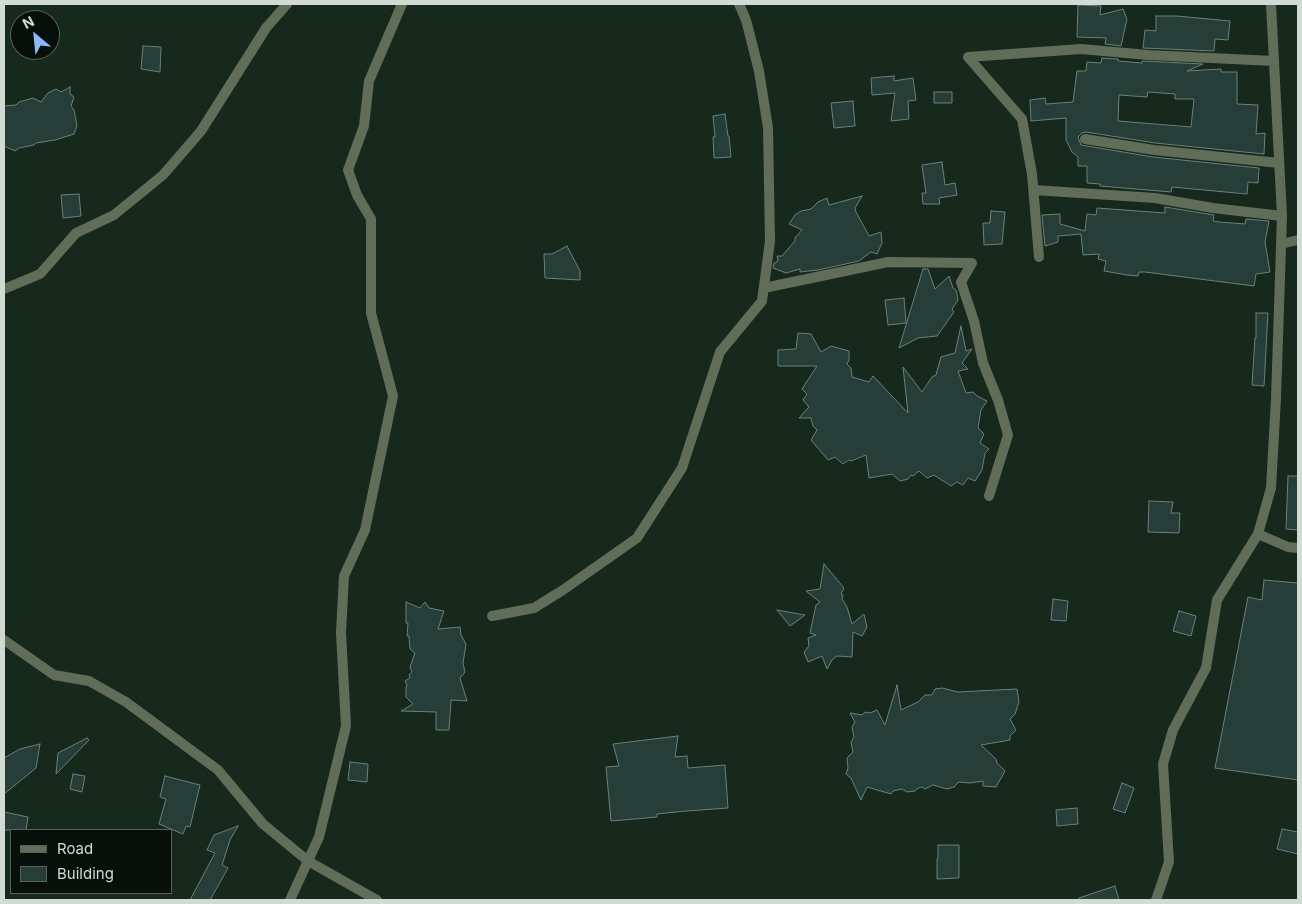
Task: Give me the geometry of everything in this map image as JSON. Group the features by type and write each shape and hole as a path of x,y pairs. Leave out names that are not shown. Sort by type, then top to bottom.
{"street":[{"path":"4,289 40,274 76,233 114,215 163,175 201,131 266,28 287,4"},
{"path":"290,900 319,837 346,726 341,633 344,576 365,530 393,396 371,313 371,219 357,195 348,170 364,126 369,81 402,4"},
{"path":"492,616 534,608 637,538 682,468 720,352 762,301 770,240 768,128 759,71 746,20 739,4"},
{"path":"1156,900 1169,862 1163,764 1173,730 1206,668 1217,600 1258,534 1270,488 1276,399 1282,216 1271,4"},
{"path":"1039,257 1034,190 1022,119 968,57 1081,49 1148,55 1274,61"},
{"path":"1086,139 1154,150 1279,162"},
{"path":"1034,190 1155,198 1213,208 1282,216"},
{"path":"1281,244 1298,240"},
{"path":"764,288 888,262 972,263 961,282 974,321 983,363 998,400 1008,435 989,496"},
{"path":"1258,534 1288,547 1298,548"},
{"path":"4,640 54,675 89,680 126,702 218,770 263,824 308,862 377,900"}],"building":[{"path":"1078,5 1101,6 1100,15 1123,9 1127,19 1121,46 1105,44 1106,38 1077,37"},
{"path":"1156,16 1230,21 1228,40 1215,39 1214,51 1143,48 1145,30 1156,31"},
{"path":"143,46 161,47 160,72 141,69"},
{"path":"1102,58 1142,63 1142,61 1203,64 1187,71 1221,69 1221,72 1237,72 1237,104 1258,105 1256,134 1265,133 1264,154 1155,143 1086,132 1078,137 1081,145 1153,157 1259,168 1258,183 1248,182 1247,194 1172,187 1171,192 1100,186 1100,184 1087,183 1087,166 1078,166 1078,157 1072,152 1066,140 1066,118 1031,121 1030,100 1045,98 1046,104 1073,102 1077,71 1086,71 1087,62 1101,63","holes":["1148,92 1175,94 1175,99 1194,99 1191,127 1118,121 1119,95 1147,97"]},
{"path":"894,76 894,81 913,78 916,100 908,101 909,119 891,121 895,93 872,95 871,78"},
{"path":"70,87 70,94 74,97 71,106 74,110 77,126 74,134 36,143 15,151 4,146 4,106 16,105 19,102 33,98 41,102 48,93 56,89 61,92"},
{"path":"934,92 952,92 952,103 934,103"},
{"path":"853,101 855,126 834,128 831,103"},
{"path":"725,114 731,157 714,158 713,116"},
{"path":"942,162 945,185 955,183 957,195 939,198 940,204 923,204 922,193 926,193 922,165"},
{"path":"79,194 81,216 63,218 61,195"},
{"path":"862,196 855,208 856,212 869,236 881,232 882,243 877,254 871,252 859,261 818,270 800,272 800,269 786,273 773,268 774,263 778,261 777,256 782,256 802,230 789,224 795,215 801,211 811,209 818,202 827,198 829,205"},
{"path":"1165,207 1214,215 1213,221 1219,222 1245,224 1246,219 1269,221 1265,242 1270,272 1256,274 1254,286 1145,272 1139,272 1138,276 1127,275 1104,271 1106,261 1098,259 1099,254 1083,255 1081,234 1058,236 1058,242 1045,246 1042,215 1060,214 1060,224 1085,231 1087,214 1096,215 1097,208 1165,213"},
{"path":"991,211 1005,212 1002,244 984,245 983,223 990,223"},
{"path":"567,246 580,271 580,280 545,278 544,254 552,254"},
{"path":"923,269 928,269 935,289 949,276 953,288 956,290 958,300 952,309 954,312 937,336 918,338 899,348"},
{"path":"904,298 906,323 888,325 885,300"},
{"path":"1256,313 1268,313 1264,386 1252,385"},
{"path":"961,326 966,351 972,349 962,363 968,369 958,371 966,393 973,392 987,401 981,410 978,428 984,434 980,443 989,449 985,453 982,470 975,481 968,478 963,485 957,482 951,486 934,475 927,478 919,471 908,479 900,481 892,474 869,478 866,455 851,461 849,460 843,464 835,457 828,460 811,440 817,430 813,426 811,418 799,418 809,407 803,400 807,394 802,389 817,366 778,366 778,350 796,349 798,333 811,334 821,352 831,346 849,351 847,364 851,368 852,377 869,382 873,376 908,413 903,367 922,392 932,377 936,375 941,357 955,353"},
{"path":"1288,476 1298,476 1298,530 1286,529"},
{"path":"1149,501 1173,502 1171,513 1180,513 1179,533 1148,532"},
{"path":"824,564 844,588 841,594 843,595 842,599 847,607 852,624 864,614 867,627 862,636 853,632 852,657 837,656 832,660 827,669 822,656 808,662 804,652 809,646 808,638 816,635 810,633 816,605 820,602 806,591 820,589"},
{"path":"1264,580 1298,583 1298,780 1215,768 1248,597 1262,600"},
{"path":"1053,599 1068,601 1066,621 1051,620"},
{"path":"406,602 420,608 425,602 429,608 444,611 438,629 460,627 461,635 466,644 463,663 465,672 460,678 467,701 451,700 449,730 436,730 436,712 401,711 413,704 406,697 407,685 405,681 410,678 409,675 412,672 410,667 415,653 410,649 409,636 407,636"},
{"path":"777,610 805,615 790,626"},
{"path":"1179,611 1196,616 1191,636 1173,631"},
{"path":"897,685 901,710 918,702 925,695 932,695 935,689 942,688 958,692 1017,689 1019,702 1015,714 1010,719 1016,730 1010,736 1010,740 981,745 996,759 997,763 1005,771 996,787 983,786 983,781 959,782 954,787 947,789 933,785 925,789 922,787 918,788 915,791 907,792 902,789 893,791 891,794 867,787 861,800 851,778 846,774 848,768 847,758 853,752 851,742 854,737 852,727 855,722 850,713 862,715 865,712 870,713 877,710 885,725"},
{"path":"678,736 675,757 687,756 688,768 725,765 728,808 657,814 657,817 611,821 606,767 619,766 613,744"},
{"path":"87,738 89,740 56,774 58,753"},
{"path":"40,744 36,768 4,794 4,758 20,749"},
{"path":"350,762 368,764 367,782 348,780"},
{"path":"73,774 85,776 82,792 70,789"},
{"path":"165,776 200,785 190,827 186,826 183,834 159,824 166,799 160,797"},
{"path":"1122,783 1134,788 1125,813 1113,809"},
{"path":"1077,808 1078,824 1057,826 1056,810"},
{"path":"4,812 28,817 26,829 4,830"},
{"path":"238,826 230,840 222,865 228,868 210,900 190,900 215,853 207,850 214,835"},
{"path":"1282,829 1298,832 1298,854 1277,849"},
{"path":"938,845 959,845 959,878 937,879"},
{"path":"1115,886 1119,900 1079,900 1079,898"}]}
